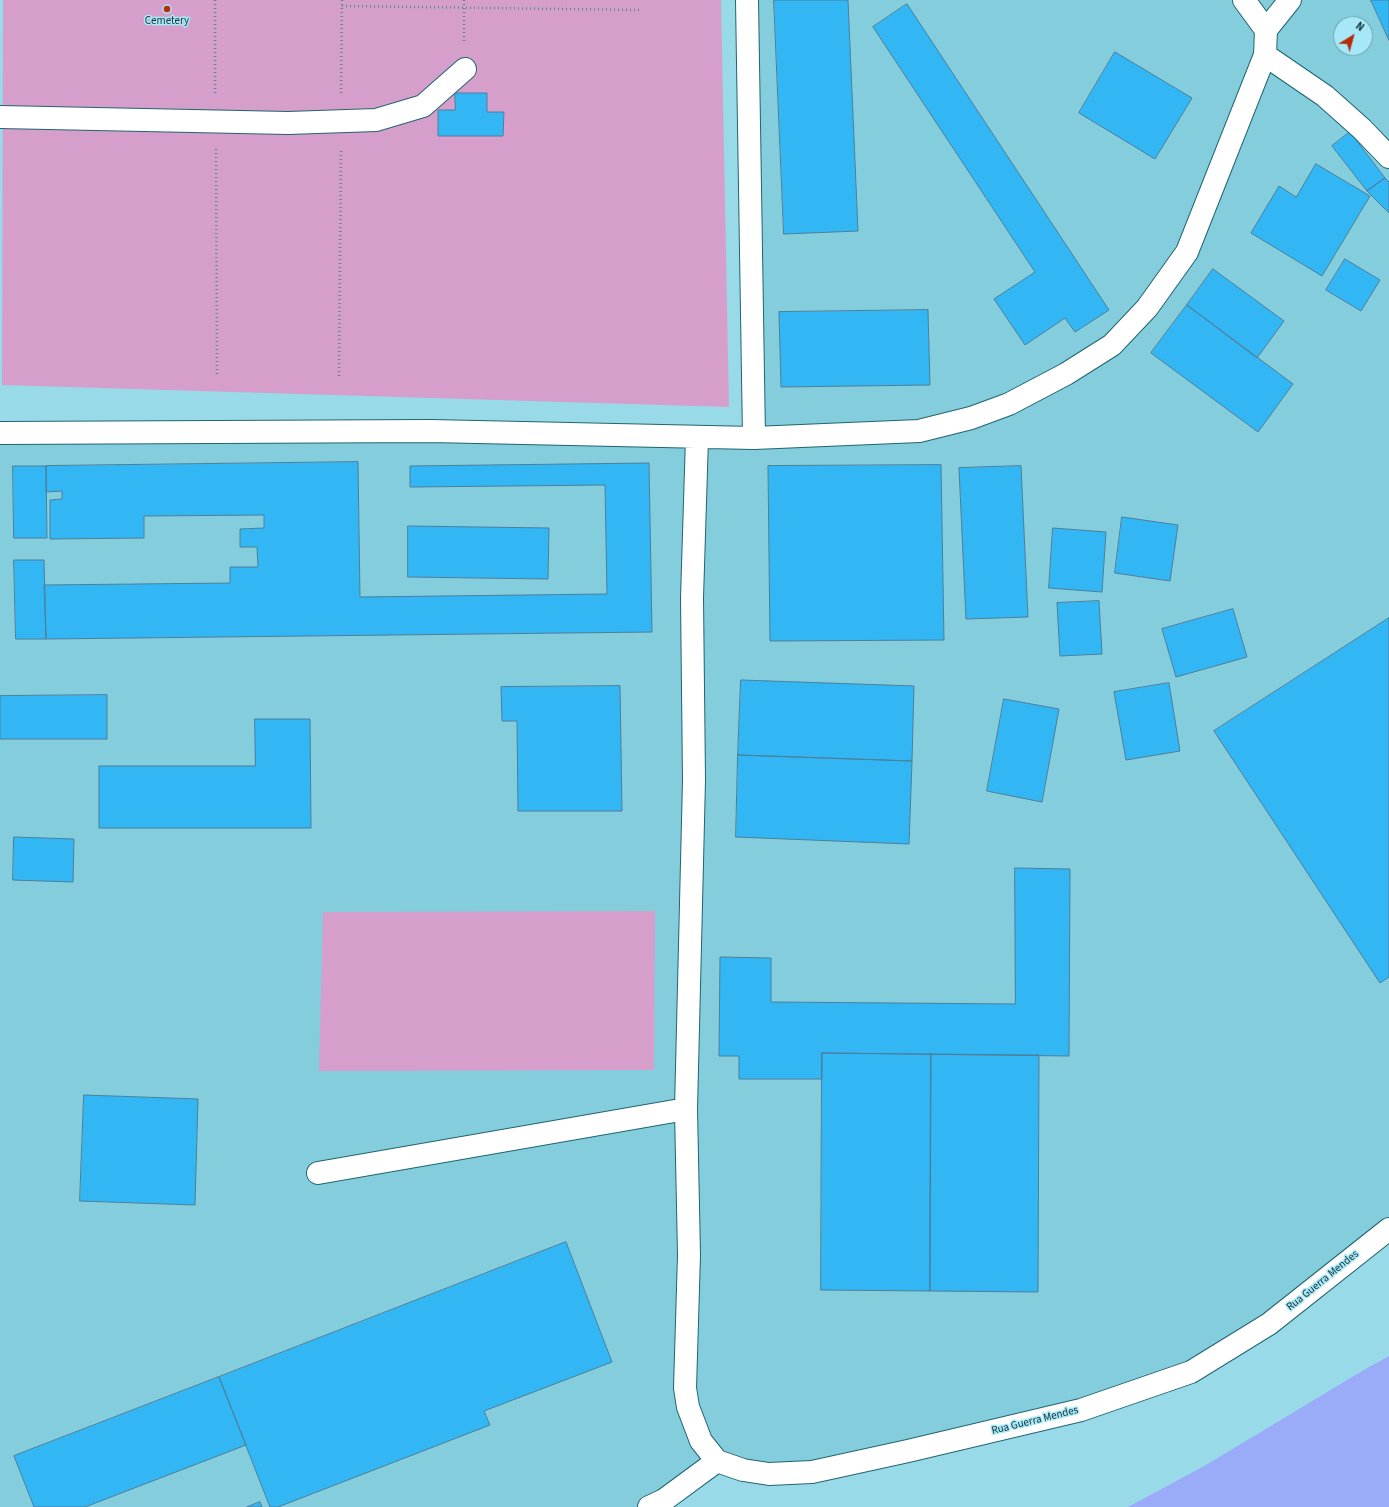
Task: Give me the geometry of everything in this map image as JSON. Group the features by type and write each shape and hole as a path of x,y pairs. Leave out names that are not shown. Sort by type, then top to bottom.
{"street":[{"path":"747,0 754,438"},
{"path":"1244,0 1266,30"},
{"path":"0,433 430,431 697,438 754,438 919,431 971,418 1009,404 1060,377 1112,345 1148,308 1187,252 1265,55 1266,30 1290,0"},
{"path":"1265,55 1325,96 1362,129 1389,157"},
{"path":"0,117 288,123 376,120 423,106 465,69"},
{"path":"649,1507 664,1500 717,1461 701,1441 688,1407 685,1388 689,1255 686,1108 694,780 692,598 697,438"},
{"path":"318,1173 686,1108"},
{"name":"Rua Guerra Mendes","path":"717,1461 743,1470 769,1474 812,1472 1010,1428 1081,1410 1191,1372 1270,1324 1389,1229"}],"path":[{"path":"215,0 217,375"},
{"path":"339,376 342,0"},
{"path":"464,0 465,69"},
{"path":"342,6 639,10"}],"shaded area":[{"path":"3,0 721,0 729,407 2,385"},
{"path":"747,0 1389,0 1389,1229 1191,1372 812,1472 717,1461 649,1507 0,1507 0,433 753,438"},
{"path":"655,911 654,1070 319,1071 323,912"}],"water":[{"path":"1389,1356 1389,1507 1128,1507 1206,1465"}],"building":[{"path":"774,0 848,0 858,231 784,234"},
{"path":"1371,0 1389,0 1389,40"},
{"path":"907,4 1109,310 1075,332 1065,318 1025,345 994,299 1035,272 873,27"},
{"path":"1115,52 1192,98 1155,159 1079,113"},
{"path":"455,93 487,93 487,112 504,112 503,136 438,136 438,110 455,110"},
{"path":"1350,132 1385,178 1367,191 1332,146"},
{"path":"1316,164 1370,196 1322,276 1251,233 1279,186 1296,197"},
{"path":"1385,178 1389,182 1389,213 1367,191"},
{"path":"1345,259 1380,280 1361,311 1326,290"},
{"path":"1213,269 1284,321 1257,358 1187,305"},
{"path":"1187,305 1293,384 1258,432 1151,353"},
{"path":"928,310 930,385 781,387 779,312"},
{"path":"358,462 360,597 607,594 605,485 410,487 410,466 649,463 652,632 46,639 44,585 230,583 230,567 258,567 257,547 240,547 240,529 264,528 264,515 144,516 144,538 50,539 50,500 62,499 62,491 46,492 46,466"},
{"path":"941,465 944,640 770,641 768,466"},
{"path":"13,466 46,466 47,538 14,538"},
{"path":"1021,466 1028,617 966,619 959,468"},
{"path":"1122,517 1178,525 1170,581 1115,573"},
{"path":"408,526 549,528 548,579 408,577"},
{"path":"1053,528 1106,532 1102,592 1049,588"},
{"path":"14,560 44,560 46,639 16,639"},
{"path":"1099,601 1102,654 1060,656 1057,603"},
{"path":"1233,609 1247,657 1176,677 1162,629"},
{"path":"1389,618 1389,977 1380,983 1214,731"},
{"path":"741,680 914,686 912,761 738,755"},
{"path":"1169,683 1180,751 1126,760 1114,692"},
{"path":"620,686 622,811 518,811 517,721 502,721 501,687"},
{"path":"107,695 107,739 0,739 0,696"},
{"path":"1004,699 1059,709 1042,802 987,791"},
{"path":"255,719 310,719 311,828 99,828 99,766 255,766"},
{"path":"738,755 912,761 909,844 736,837"},
{"path":"14,837 74,839 73,882 13,880"},
{"path":"1015,868 1070,869 1069,1056 822,1053 822,1079 739,1079 739,1056 719,1056 720,957 771,958 771,1002 1015,1004"},
{"path":"822,1053 931,1054 930,1291 821,1290"},
{"path":"931,1054 1039,1055 1038,1292 930,1291"},
{"path":"84,1095 198,1099 195,1205 80,1201"},
{"path":"566,1242 612,1362 484,1411 490,1425 278,1507 270,1507 219,1377"},
{"path":"219,1377 246,1445 85,1507 34,1507 14,1456"},
{"path":"260,1502 262,1507 247,1507"}],"place":[{"name":"Cemetery","path":"167,9"}]}
